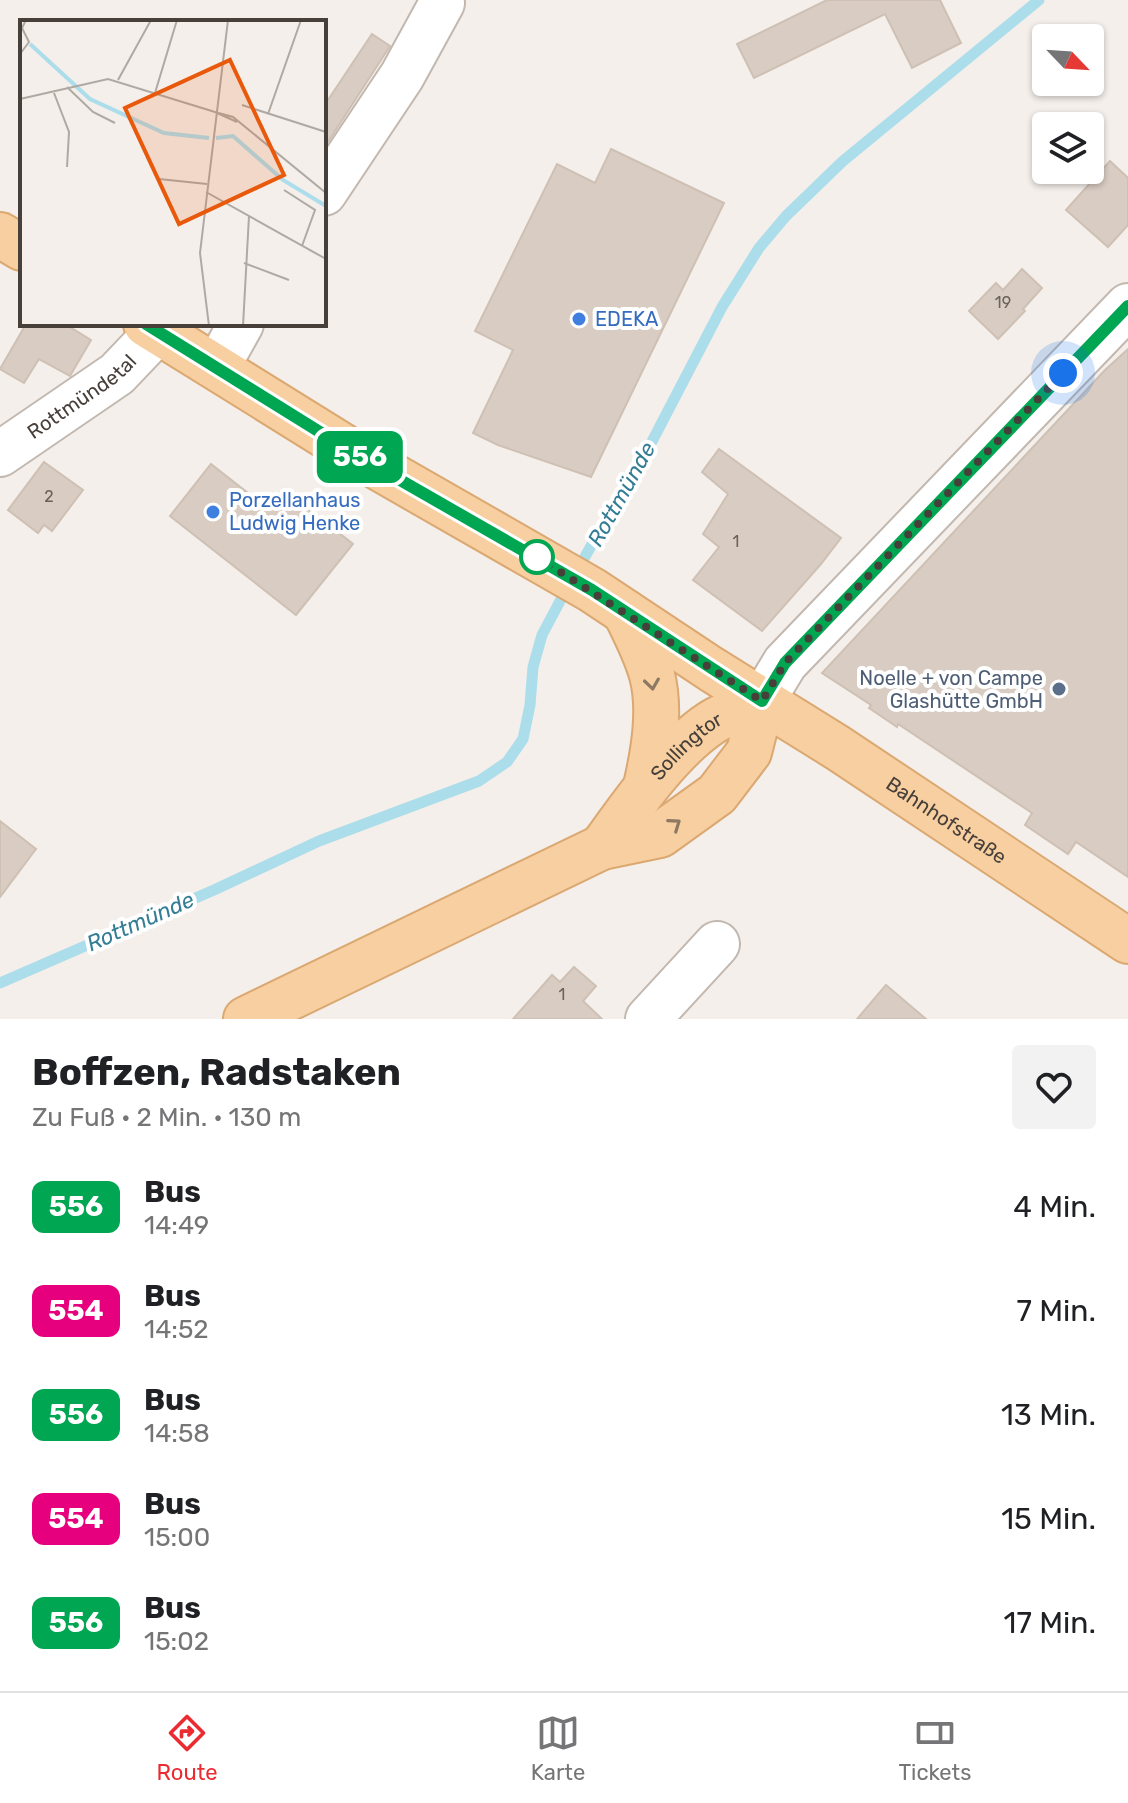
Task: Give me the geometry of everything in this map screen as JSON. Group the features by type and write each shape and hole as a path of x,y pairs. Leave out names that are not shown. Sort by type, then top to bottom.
{"main road":[{"path":"0,235 20,247"},
{"name":"Bahnhofstraße","path":"152,328 360,457 609,601 838,748 1128,941"},
{"path":"609,601 652,676 654,753 646,786"},
{"name":"Sollingtor","path":"602,847 646,786 712,721 762,701"},
{"name":"Sollingtor","path":"246,1019 602,847 660,835 717,794 749,752 762,701"}],"street":[{"path":"326,190 402,76 442,3"},
{"path":"762,701 785,663 1128,306"},
{"path":"217,367 240,326"},
{"name":"Rottmündetal","path":"0,454 117,374 152,328"},
{"path":"648,1019 717,944"}],"building":[{"path":"827,0 940,0 961,43 912,68 885,14 754,78 737,44"},
{"path":"372,34 390,46 326,145 326,103"},
{"path":"611,149 724,203 591,477 498,445 473,433 513,350 475,331 557,164 595,183"},
{"path":"1110,161 1128,178 1128,225 1108,247 1066,210 1089,184 1104,184 1104,168"},
{"path":"1022,269 1042,288 998,339 969,311 996,283 1003,290"},
{"path":"25,326 68,326 91,340 70,376 39,359 24,383 0,369"},
{"path":"1128,349 1128,877 1076,842 1068,854 1025,825 1032,813 898,724 897,727 869,708 871,705 822,673"},
{"path":"719,449 841,538 762,631 693,580 719,547 703,534 728,494 702,472"},
{"path":"44,462 83,490 52,531 44,525 38,533 8,510"},
{"path":"211,464 267,508 283,489 353,544 296,615 170,516"},
{"path":"0,821 36,849 0,897"},
{"path":"574,967 596,986 583,1001 602,1019 513,1019 552,975 560,982"},
{"path":"886,985 926,1019 857,1019"}],"waterway":[{"name":"Rottmünde","path":"577,571 646,453 722,307 759,248 786,216 843,161 1039,0"},
{"name":"Rottmünde","path":"0,983 319,841 479,781 507,762 523,739 533,667 542,635 568,586"}],"bus line":[{"name":"556","path":"149,326 360,457 592,590 762,701 785,663 1128,306"}],"place":[{"name":"EDEKA","path":"579,319"},
{"name":"Porzellanhaus Ludwig Henke","path":"213,512"},
{"name":"Noelle + von Campe Glashütte GmbH","path":"1059,689"}],"route":[{"path":"537,557 762,701 785,663 1063,373"}]}
